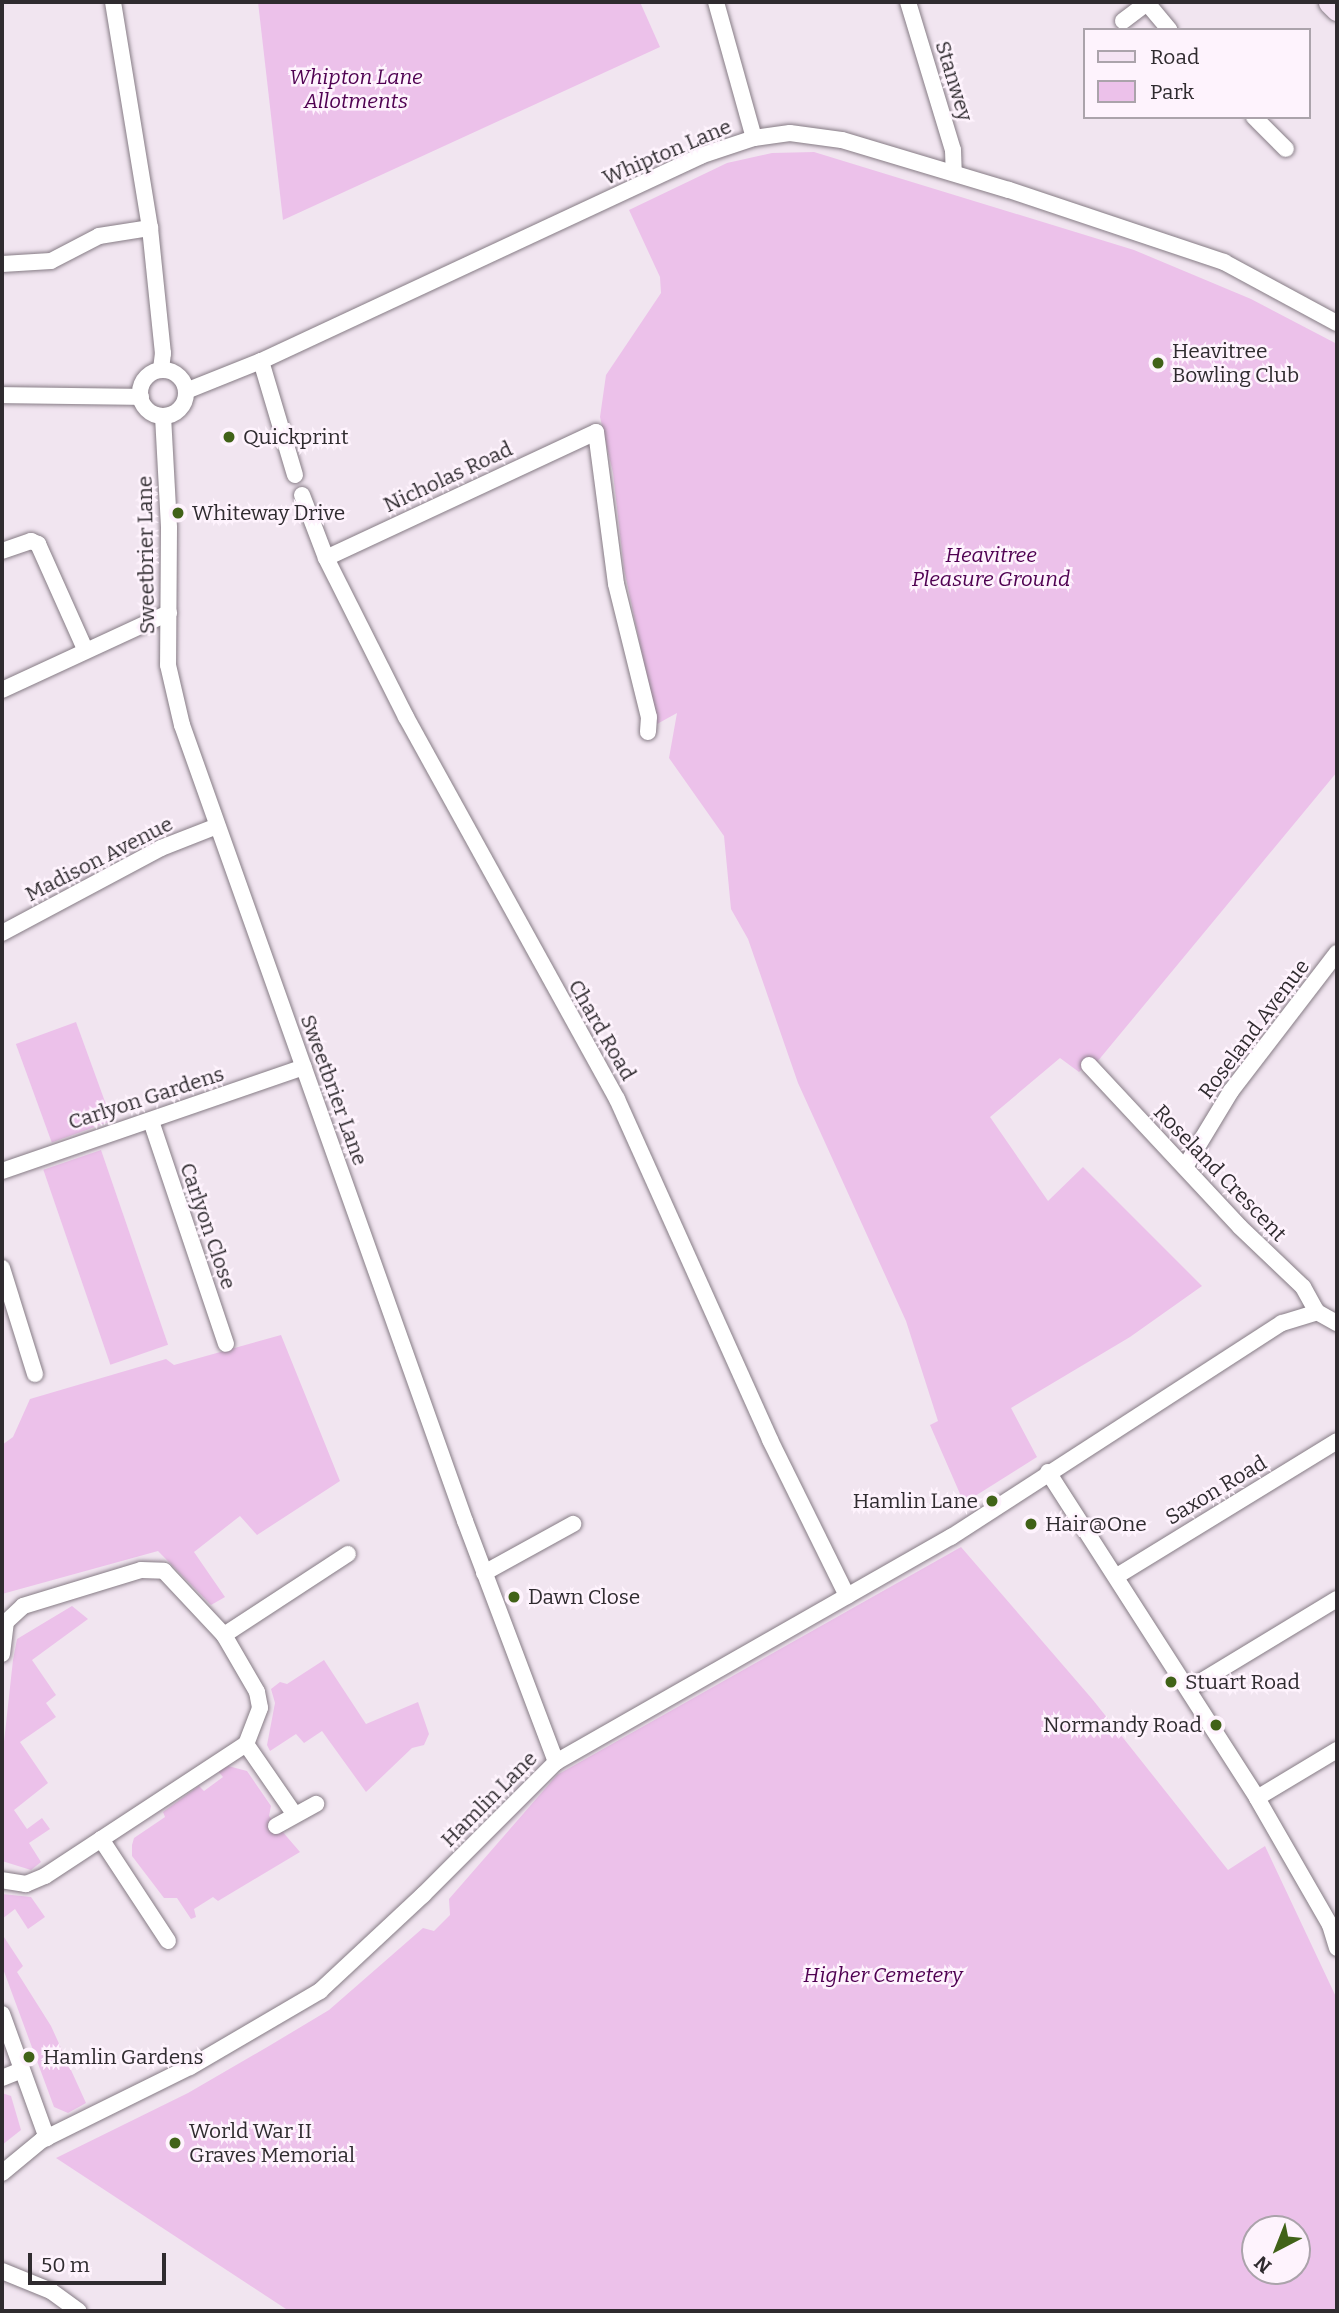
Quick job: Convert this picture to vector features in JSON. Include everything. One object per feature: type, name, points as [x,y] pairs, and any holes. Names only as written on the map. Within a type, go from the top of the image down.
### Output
[{"type":"main road","points":[[1331,2],[1337,9]]},
{"type":"street","points":[[113,2],[150,228],[163,353],[161,370]]},
{"type":"street","points":[[716,2],[754,138]]},
{"type":"street","name":"Stanwey","points":[[908,2],[953,150],[954,173]]},
{"type":"street","points":[[1123,21],[1147,2],[1168,28]]},
{"type":"street","points":[[1256,119],[1286,149]]},
{"type":"street","name":"Whipton Lane","points":[[186,391],[261,361],[701,156],[754,138],[809,133],[954,173],[1224,262],[1337,323]]},
{"type":"street","points":[[2,264],[51,261],[99,236],[150,228]]},
{"type":"street","points":[[261,361],[295,475]]},
{"type":"street","points":[[161,370],[175,373],[186,391],[182,405],[163,416],[149,410],[141,397],[148,376],[161,370]]},
{"type":"street","points":[[2,395],[141,397]]},
{"type":"street","name":"Sweetbrier Lane","points":[[163,416],[170,681],[218,826],[484,1573],[556,1762]]},
{"type":"street","name":"Nicholas Road","points":[[326,558],[596,432],[616,584],[649,717],[648,732]]},
{"type":"street","name":"Chard Road","points":[[302,495],[326,558],[406,717],[617,1099],[770,1440],[847,1596]]},
{"type":"street","points":[[2,551],[31,541],[38,544],[85,649]]},
{"type":"street","points":[[2,690],[85,649],[169,613]]},
{"type":"street","name":"Madison Avenue","points":[[2,933],[162,848],[218,826]]},
{"type":"street","name":"Roseland Avenue","points":[[1185,1167],[1231,1091],[1337,953]]},
{"type":"street","name":"Roseland Crescent","points":[[1089,1065],[1303,1287],[1317,1312]]},
{"type":"street","name":"Carlyon Gardens","points":[[2,1171],[304,1068]]},
{"type":"street","name":"Carlyon Close","points":[[151,1121],[226,1344]]},
{"type":"street","points":[[2,1268],[36,1374]]},
{"type":"street","points":[[1317,1312],[1336,1320]]},
{"type":"street","name":"Hamlin Lane","points":[[2,2173],[47,2138],[190,2067],[320,1991],[556,1762],[951,1537],[1282,1323],[1317,1312]]},
{"type":"street","name":"Saxon Road","points":[[1117,1576],[1337,1441]]},
{"type":"street","points":[[1048,1472],[1190,1688],[1333,1923],[1337,1948]]},
{"type":"street","points":[[484,1573],[573,1524]]},
{"type":"street","points":[[224,1635],[348,1554]]},
{"type":"street","points":[[2,1654],[4,1620],[23,1606],[141,1570],[164,1571],[224,1635],[257,1692],[260,1709],[246,1744],[45,1876],[26,1884],[2,1880]]},
{"type":"street","points":[[1190,1688],[1337,1599]]},
{"type":"street","points":[[246,1744],[295,1815]]},
{"type":"street","points":[[1257,1798],[1337,1750]]},
{"type":"street","points":[[276,1826],[316,1804]]},
{"type":"street","points":[[101,1839],[168,1941]]},
{"type":"street","points":[[2,2014],[19,2071],[47,2138]]},
{"type":"street","points":[[2,2078],[19,2071]]},
{"type":"street","points":[[2,2271],[51,2291],[79,2311]]},
{"type":"green space","name":"Whipton Lane Allotments","points":[[258,2],[640,2],[660,47],[283,220]]},
{"type":"green space","name":"Heavitree Pleasure Ground","points":[[814,152],[1134,250],[1251,299],[1337,344],[1337,772],[1097,1062],[1094,1059],[1079,1072],[1060,1058],[990,1117],[1048,1201],[1083,1167],[1202,1286],[1130,1337],[1011,1408],[1037,1457],[964,1503],[930,1425],[938,1421],[906,1321],[798,1083],[748,939],[731,909],[724,836],[669,758],[677,713],[657,724],[624,569],[613,473],[600,417],[606,375],[661,293],[660,277],[629,210],[727,163],[772,153]]},
{"type":"green space","points":[[76,1022],[112,1121],[52,1143],[16,1044]]},
{"type":"green space","points":[[101,1150],[168,1345],[110,1365],[43,1170]]},
{"type":"green space","points":[[281,1335],[340,1481],[257,1535],[240,1516],[194,1552],[225,1597],[211,1605],[158,1551],[2,1594],[2,1445],[13,1437],[30,1399],[166,1359],[174,1365]]},
{"type":"green space","name":"Higher Cemetery","points":[[961,1547],[1093,1700],[1228,1870],[1265,1846],[1337,1999],[1337,2311],[289,2311],[56,2158],[188,2093],[329,2010],[423,1928],[434,1931],[450,1915],[449,1899],[557,1775]]},
{"type":"green space","points":[[72,1606],[88,1619],[32,1660],[56,1695],[46,1703],[56,1717],[20,1742],[48,1783],[14,1810],[27,1829],[42,1818],[50,1829],[29,1843],[41,1862],[31,1870],[2,1861],[2,1760],[13,1660],[17,1639]]},
{"type":"green space","points":[[324,1660],[366,1724],[418,1702],[429,1734],[424,1745],[412,1748],[366,1792],[322,1731],[304,1743],[296,1734],[270,1751],[267,1745],[275,1703],[271,1689],[280,1682],[287,1684]]},
{"type":"green space","points":[[228,1766],[247,1771],[271,1806],[269,1816],[300,1852],[218,1901],[213,1897],[194,1909],[196,1917],[191,1919],[177,1898],[164,1898],[132,1856],[132,1845],[134,1838],[165,1817],[163,1812],[199,1786],[204,1791],[223,1777],[218,1771]]},
{"type":"green space","points":[[2,1894],[31,1897],[45,1917],[28,1929],[15,1909],[2,1919]]},
{"type":"green space","points":[[2,1934],[23,1966],[17,1972],[51,2026],[86,2103],[68,2113],[54,2107],[2,1966]]},
{"type":"green space","points":[[2,2093],[11,2096],[21,2130],[2,2145]]},
{"type":"place","name":"Heavitree Bowling Club","points":[[1158,363]]},
{"type":"place","name":"Quickprint","points":[[229,437]]},
{"type":"place","name":"Whiteway Drive","points":[[178,513]]},
{"type":"place","name":"Hamlin Lane","points":[[992,1501]]},
{"type":"place","name":"Hair@One","points":[[1031,1524]]},
{"type":"place","name":"Dawn Close","points":[[514,1597]]},
{"type":"place","name":"Stuart Road","points":[[1171,1682]]},
{"type":"place","name":"Normandy Road","points":[[1216,1725]]},
{"type":"place","name":"Hamlin Gardens","points":[[29,2057]]},
{"type":"place","name":"World War II Graves Memorial","points":[[175,2143]]}]
